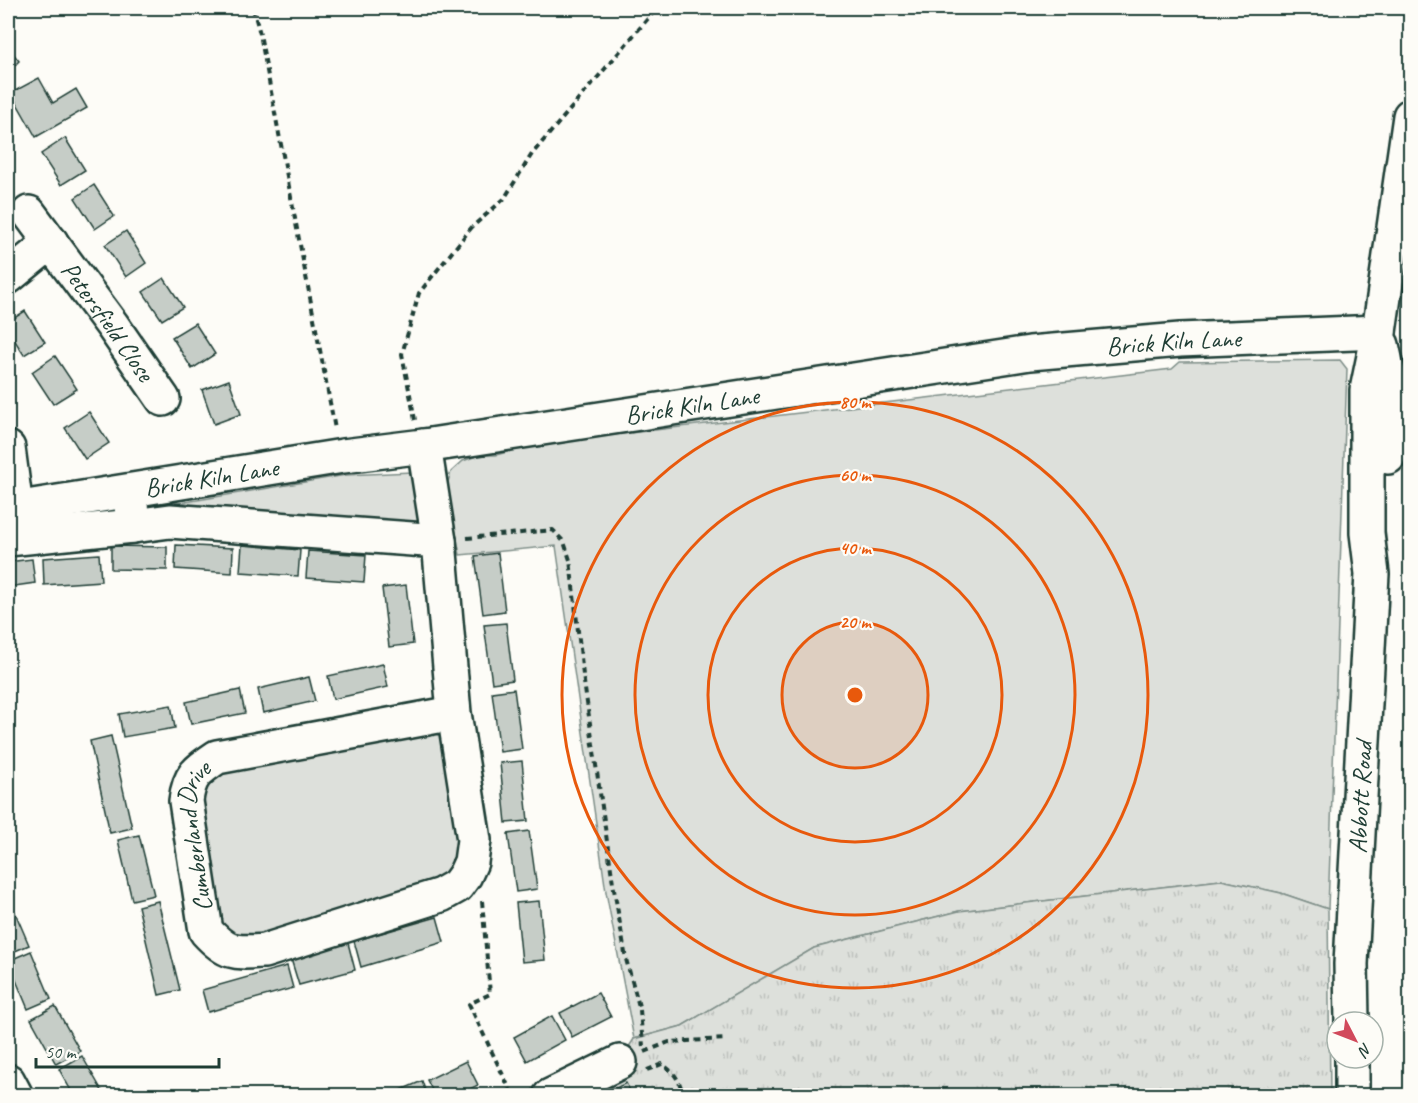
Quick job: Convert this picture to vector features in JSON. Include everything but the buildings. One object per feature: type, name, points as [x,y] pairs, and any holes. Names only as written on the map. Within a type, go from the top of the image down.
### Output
[{"type":"street","name":"Abbott Road","points":[[1352,1010],[1351,964],[1372,574],[1384,531],[1392,390],[1379,332],[1410,116]]},
{"type":"street","name":"Petersfield Close","points":[[29,213],[112,325],[163,399]]},
{"type":"street","name":"Petersfield Close","points":[[8,277],[51,242]]},
{"type":"street","name":"Brick Kiln Lane","points":[[12,509],[343,456],[424,446],[1030,353],[1180,340],[1379,332]]},
{"type":"street","points":[[424,446],[439,541],[454,713],[474,840],[471,862],[465,875]]},
{"type":"street","points":[[8,448],[12,509]]},
{"type":"street","points":[[129,490],[133,526]]},
{"type":"street","points":[[8,539],[170,521],[439,541]]},
{"type":"street","name":"Cumberland Drive","points":[[454,713],[218,757],[198,769],[188,784],[186,801],[206,931],[218,945],[237,953],[264,951],[441,895],[457,886],[465,875]]},
{"type":"street","points":[[550,1095],[632,1057]]},
{"type":"street","points":[[1352,1070],[1352,1095]]},
{"type":"street","points":[[8,1081],[16,1095]]},
{"type":"path","points":[[253,8],[260,34],[335,429]]},
{"type":"path","points":[[424,446],[416,424],[402,354],[419,293],[472,227],[504,199],[532,154],[657,8]]},
{"type":"path","points":[[439,541],[553,530],[564,542],[570,560],[583,675],[613,883],[626,959],[640,1010],[626,1079],[662,1064],[674,1072],[683,1095]]},
{"type":"path","points":[[465,875],[480,886],[490,994],[469,1004],[513,1095]]},
{"type":"path","points":[[632,1057],[669,1042],[725,1039]]},
{"type":"green space","points":[[1340,360],[1347,369],[1328,909],[1281,893],[1221,880],[959,911],[814,948],[682,1026],[634,1039],[606,892],[556,546],[460,555],[447,485],[451,472],[463,461],[479,455],[496,455],[537,444],[1172,369],[1180,362]]},
{"type":"green space","points":[[412,472],[426,531],[148,508],[150,505],[168,505],[346,475]]},
{"type":"green space","points":[[432,729],[443,734],[463,848],[452,879],[251,943],[215,927],[199,795],[204,785],[228,765]]},
{"type":"green space","points":[[1221,880],[1281,893],[1328,909],[1329,1010],[1325,1010],[1325,1070],[1330,1070],[1330,1095],[597,1096],[634,1039],[682,1026],[814,948],[959,911]]}]
